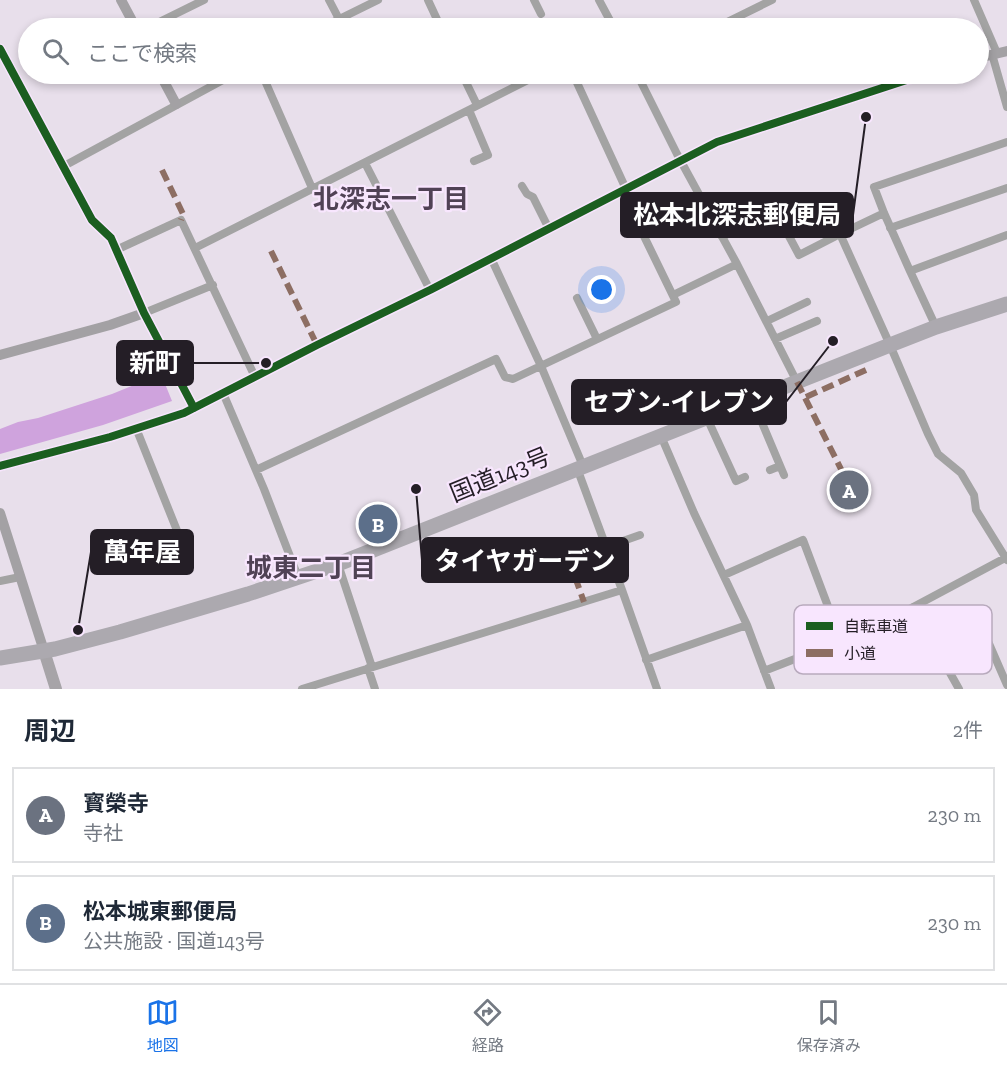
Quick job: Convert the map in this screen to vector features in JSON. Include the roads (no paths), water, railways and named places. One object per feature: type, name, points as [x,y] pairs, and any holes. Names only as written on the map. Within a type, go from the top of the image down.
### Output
[{"type":"highway","name":"国道143号","points":[[0,658],[44,651],[120,632],[338,564],[936,327],[1007,304]]},
{"type":"main road","points":[[44,651],[56,689]]},
{"type":"street","points":[[121,0],[131,18]]},
{"type":"street","points":[[167,18],[204,0]]},
{"type":"street","points":[[329,0],[338,18]]},
{"type":"street","points":[[341,18],[378,0]]},
{"type":"street","points":[[428,0],[436,18]]},
{"type":"street","points":[[534,0],[541,14]]},
{"type":"street","points":[[599,0],[609,18]]},
{"type":"street","points":[[735,18],[772,0]]},
{"type":"street","points":[[974,0],[982,18]]},
{"type":"street","points":[[989,33],[998,53],[1007,107]]},
{"type":"street","points":[[0,49],[18,82]]},
{"type":"street","points":[[19,84],[92,220],[111,238],[144,313],[194,408]]},
{"type":"street","points":[[165,84],[176,104]]},
{"type":"street","points":[[64,166],[215,84]]},
{"type":"street","points":[[266,84],[312,188]]},
{"type":"street","points":[[467,84],[477,105]]},
{"type":"street","points":[[195,248],[520,84]]},
{"type":"street","points":[[256,470],[496,359],[505,377],[513,379],[676,302],[577,84]]},
{"type":"street","points":[[642,84],[797,382]]},
{"type":"street","points":[[0,466],[184,413],[430,290],[717,142],[895,84]]},
{"type":"street","points":[[469,110],[488,155],[474,161]]},
{"type":"street","points":[[936,327],[890,228],[874,187],[1007,142]]},
{"type":"street","points":[[365,163],[430,290]]},
{"type":"street","points":[[522,186],[526,194],[533,197],[549,229]]},
{"type":"street","points":[[890,228],[1007,188]]},
{"type":"street","points":[[722,237],[775,210],[799,255],[884,213]]},
{"type":"street","points":[[116,250],[181,220],[255,377]]},
{"type":"street","points":[[840,234],[938,454],[961,472],[974,495],[976,510],[1006,559],[917,605]]},
{"type":"street","points":[[910,271],[1007,235]]},
{"type":"street","points":[[491,258],[542,366],[580,467],[657,689]]},
{"type":"street","points":[[673,295],[737,264]]},
{"type":"street","points":[[0,355],[110,325],[213,285]]},
{"type":"street","points":[[577,298],[597,339]]},
{"type":"street","points":[[766,321],[807,302]]},
{"type":"street","points":[[775,339],[817,321]]},
{"type":"street","points":[[686,392],[737,484],[745,477]]},
{"type":"street","points":[[223,393],[298,578]]},
{"type":"street","points":[[755,399],[760,418],[784,475]]},
{"type":"street","points":[[136,428],[178,533]]},
{"type":"street","points":[[661,436],[694,513],[747,625],[771,689]]},
{"type":"street","points":[[770,470],[780,466]]},
{"type":"street","points":[[0,513],[44,651]]},
{"type":"street","points":[[606,547],[640,535]]},
{"type":"street","points":[[724,575],[802,540],[827,605]]},
{"type":"street","points":[[338,564],[375,689]]},
{"type":"street","points":[[0,581],[20,576]]},
{"type":"street","points":[[302,689],[622,590]]},
{"type":"street","points":[[646,660],[747,625]]},
{"type":"street","points":[[992,652],[1006,687]]},
{"type":"street","points":[[764,671],[794,659]]},
{"type":"street","points":[[950,674],[959,689]]},
{"type":"place","name":"松本北深志郵便局","points":[[866,117]]},
{"type":"place","name":"セブン-イレブン","points":[[833,341]]},
{"type":"place","name":"新町","points":[[266,363]]},
{"type":"place","name":"タイヤガーデン","points":[[416,489]]},
{"type":"place","name":"寳榮寺","points":[[849,490]]},
{"type":"place","name":"松本城東郵便局","points":[[378,524]]},
{"type":"place","name":"萬年屋","points":[[78,630]]},
{"type":"district","name":"北深志一丁目","points":[[391,199]]},
{"type":"district","name":"城東二丁目","points":[[311,568]]}]
